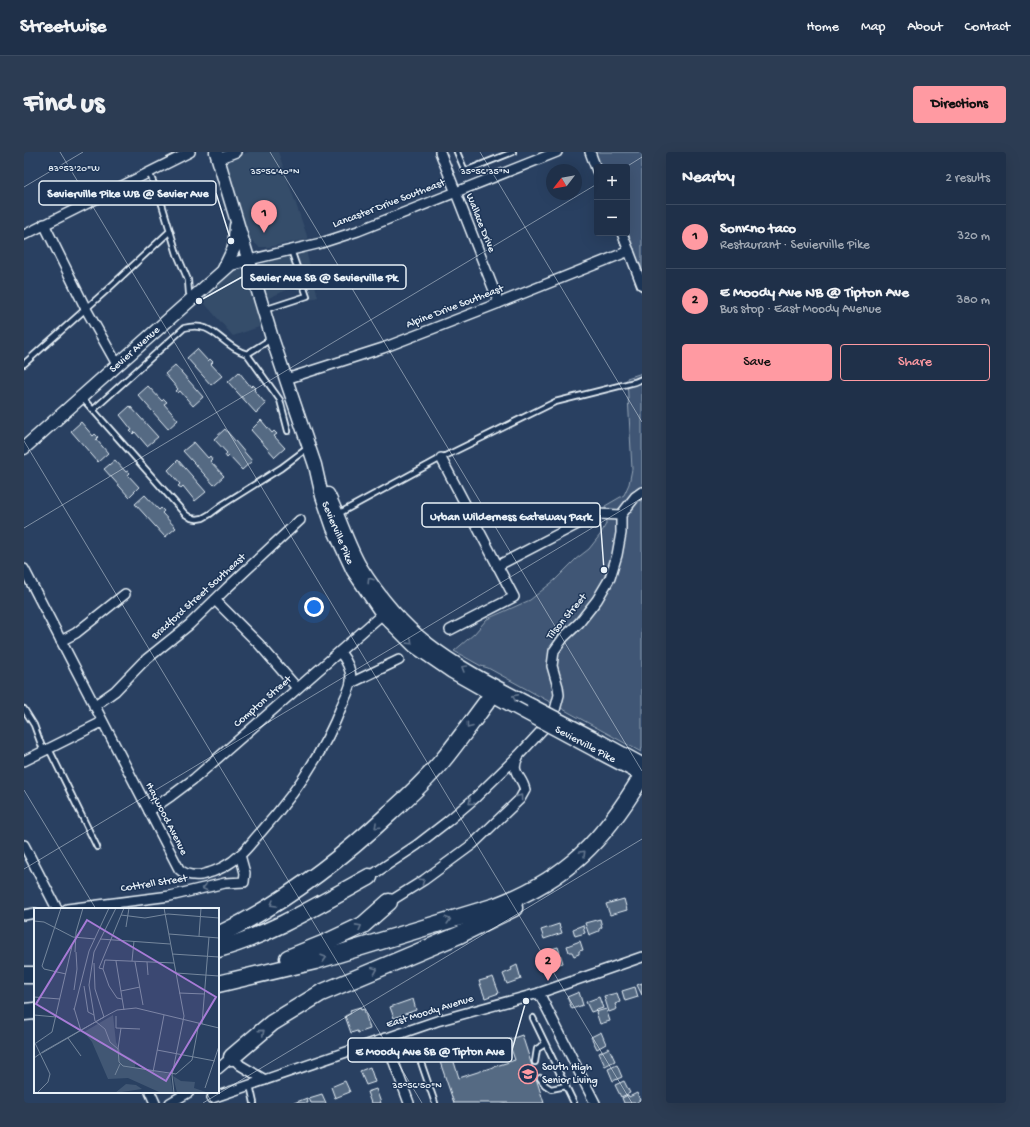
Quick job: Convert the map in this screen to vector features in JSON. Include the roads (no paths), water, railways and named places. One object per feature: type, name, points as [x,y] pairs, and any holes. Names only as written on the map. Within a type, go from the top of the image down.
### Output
[{"type":"highway","points":[[219,934],[290,894],[324,871],[347,852],[426,779],[443,760],[495,691]]},
{"type":"highway","points":[[232,1058],[272,1023],[321,993],[459,935],[498,917],[537,894],[553,878],[579,858],[592,845],[613,821],[642,776]]},
{"type":"highway","points":[[622,808],[635,794],[642,790]]},
{"type":"highway","points":[[219,949],[251,938],[277,927],[368,877]]},
{"type":"highway","points":[[219,984],[315,961],[496,906],[520,897],[553,878]]},
{"type":"highway","points":[[219,981],[292,957],[332,940],[363,924],[389,902]]},
{"type":"highway","points":[[24,975],[34,974]]},
{"type":"highway","points":[[24,1012],[34,1011]]},
{"type":"street","points":[[24,235],[190,152]]},
{"type":"street","points":[[217,155],[236,152]]},
{"type":"street","name":"Wallace Drive","points":[[440,152],[454,192],[499,303]]},
{"type":"street","name":"Lancaster Drive Southeast","points":[[249,260],[321,243],[350,233],[555,152]]},
{"type":"street","points":[[590,152],[595,164]]},
{"type":"street","name":"Sevierville Pike","points":[[217,155],[272,338],[315,465],[322,496],[333,517],[343,553],[353,571],[414,646],[434,661],[495,691],[533,706],[599,746],[642,776]]},
{"type":"street","points":[[223,271],[234,248],[237,221]]},
{"type":"street","points":[[44,224],[86,309],[118,366]]},
{"type":"street","points":[[623,236],[642,285]]},
{"type":"street","name":"Alpine Drive Southeast","points":[[286,379],[383,348],[629,251]]},
{"type":"street","name":"Sevier Avenue","points":[[24,448],[231,264],[249,260]]},
{"type":"street","points":[[441,458],[514,596],[450,630]]},
{"type":"street","points":[[497,566],[596,514],[621,515],[642,492]]},
{"type":"street","name":"Tilson Street","points":[[368,877],[417,845],[448,821],[475,798],[519,756],[544,728],[555,710],[559,695],[552,666],[554,651],[564,637],[579,623],[597,600],[610,578],[617,555],[621,533],[621,515]]},
{"type":"street","name":"Bradford Street Southeast","points":[[94,706],[115,691],[143,662],[189,625],[300,520]]},
{"type":"street","name":"Haywood Avenue","points":[[24,569],[179,869],[185,874],[196,876],[215,871],[240,855],[284,806],[311,768],[338,717],[351,683],[348,663],[340,652]]},
{"type":"street","points":[[61,641],[76,633],[124,594]]},
{"type":"street","points":[[215,600],[259,644],[297,688]]},
{"type":"street","name":"Compton Street","points":[[149,811],[195,778],[386,611]]},
{"type":"street","points":[[351,683],[399,660]]},
{"type":"street","name":"Sevierville Pike","points":[[495,691],[512,706],[642,764]]},
{"type":"street","points":[[24,761],[102,722]]},
{"type":"street","points":[[389,902],[424,880],[473,844],[520,799],[524,792],[524,787],[516,774],[515,765],[519,756]]},
{"type":"street","points":[[499,775],[510,773],[516,774]]},
{"type":"street","points":[[24,845],[57,908]]},
{"type":"street","name":"Cottrell Street","points":[[75,908],[170,896],[225,883],[244,882],[245,873],[240,855]]},
{"type":"street","points":[[24,915],[34,913]]},
{"type":"street","name":"East Moody Avenue","points":[[212,1098],[385,1038],[437,1021],[539,993],[642,957]]},
{"type":"street","points":[[539,993],[595,1103]]},
{"type":"street","points":[[385,1038],[408,1103]]},
{"type":"street","points":[[219,1068],[232,1058],[240,1065],[265,1080]]},
{"type":"street","points":[[150,1093],[155,1103]]},
{"type":"street","points":[[170,1103],[186,1093]]},
{"type":"lane","points":[[457,152],[465,170],[513,152]]},
{"type":"lane","points":[[149,172],[162,201],[177,254],[188,280],[189,293],[193,298]]},
{"type":"lane","points":[[24,364],[170,231]]},
{"type":"lane","points":[[264,310],[308,296],[292,250]]},
{"type":"lane","points":[[93,410],[184,328],[197,326],[211,330],[236,349],[248,354],[280,400],[288,431]]},
{"type":"lane","points":[[248,354],[272,338]]},
{"type":"lane","points":[[333,517],[441,458],[555,402],[642,379]]},
{"type":"lane","points":[[82,397],[185,514],[191,518],[204,518],[309,447]]},
{"type":"lane","points":[[24,709],[34,725],[42,747],[50,753],[97,847]]},
{"type":"lane","points":[[532,1018],[574,1103]]},
{"type":"lane","points":[[535,1062],[537,1049],[545,1044]]},
{"type":"lane","points":[[416,1048],[434,1103]]},
{"type":"lane","points":[[540,1078],[545,1085],[551,1088],[566,1086]]},
{"type":"lane","points":[[250,1085],[254,1103]]},
{"type":"place","name":"SonKno taco","points":[[264,233]]},
{"type":"place","name":"Sevierville Pike WB @ Sevier Ave","points":[[231,241]]},
{"type":"place","name":"Sevier Ave SB @ Sevierville Pk","points":[[199,301]]},
{"type":"place","name":"Urban Wilderness Gateway Park","points":[[604,570]]},
{"type":"place","name":"E Moody Ave NB @ Tipton Ave","points":[[548,981]]},
{"type":"place","name":"E Moody Ave SB @ Tipton Ave","points":[[526,1001]]},
{"type":"place","name":"South High Senior Living","points":[[528,1074]]}]
